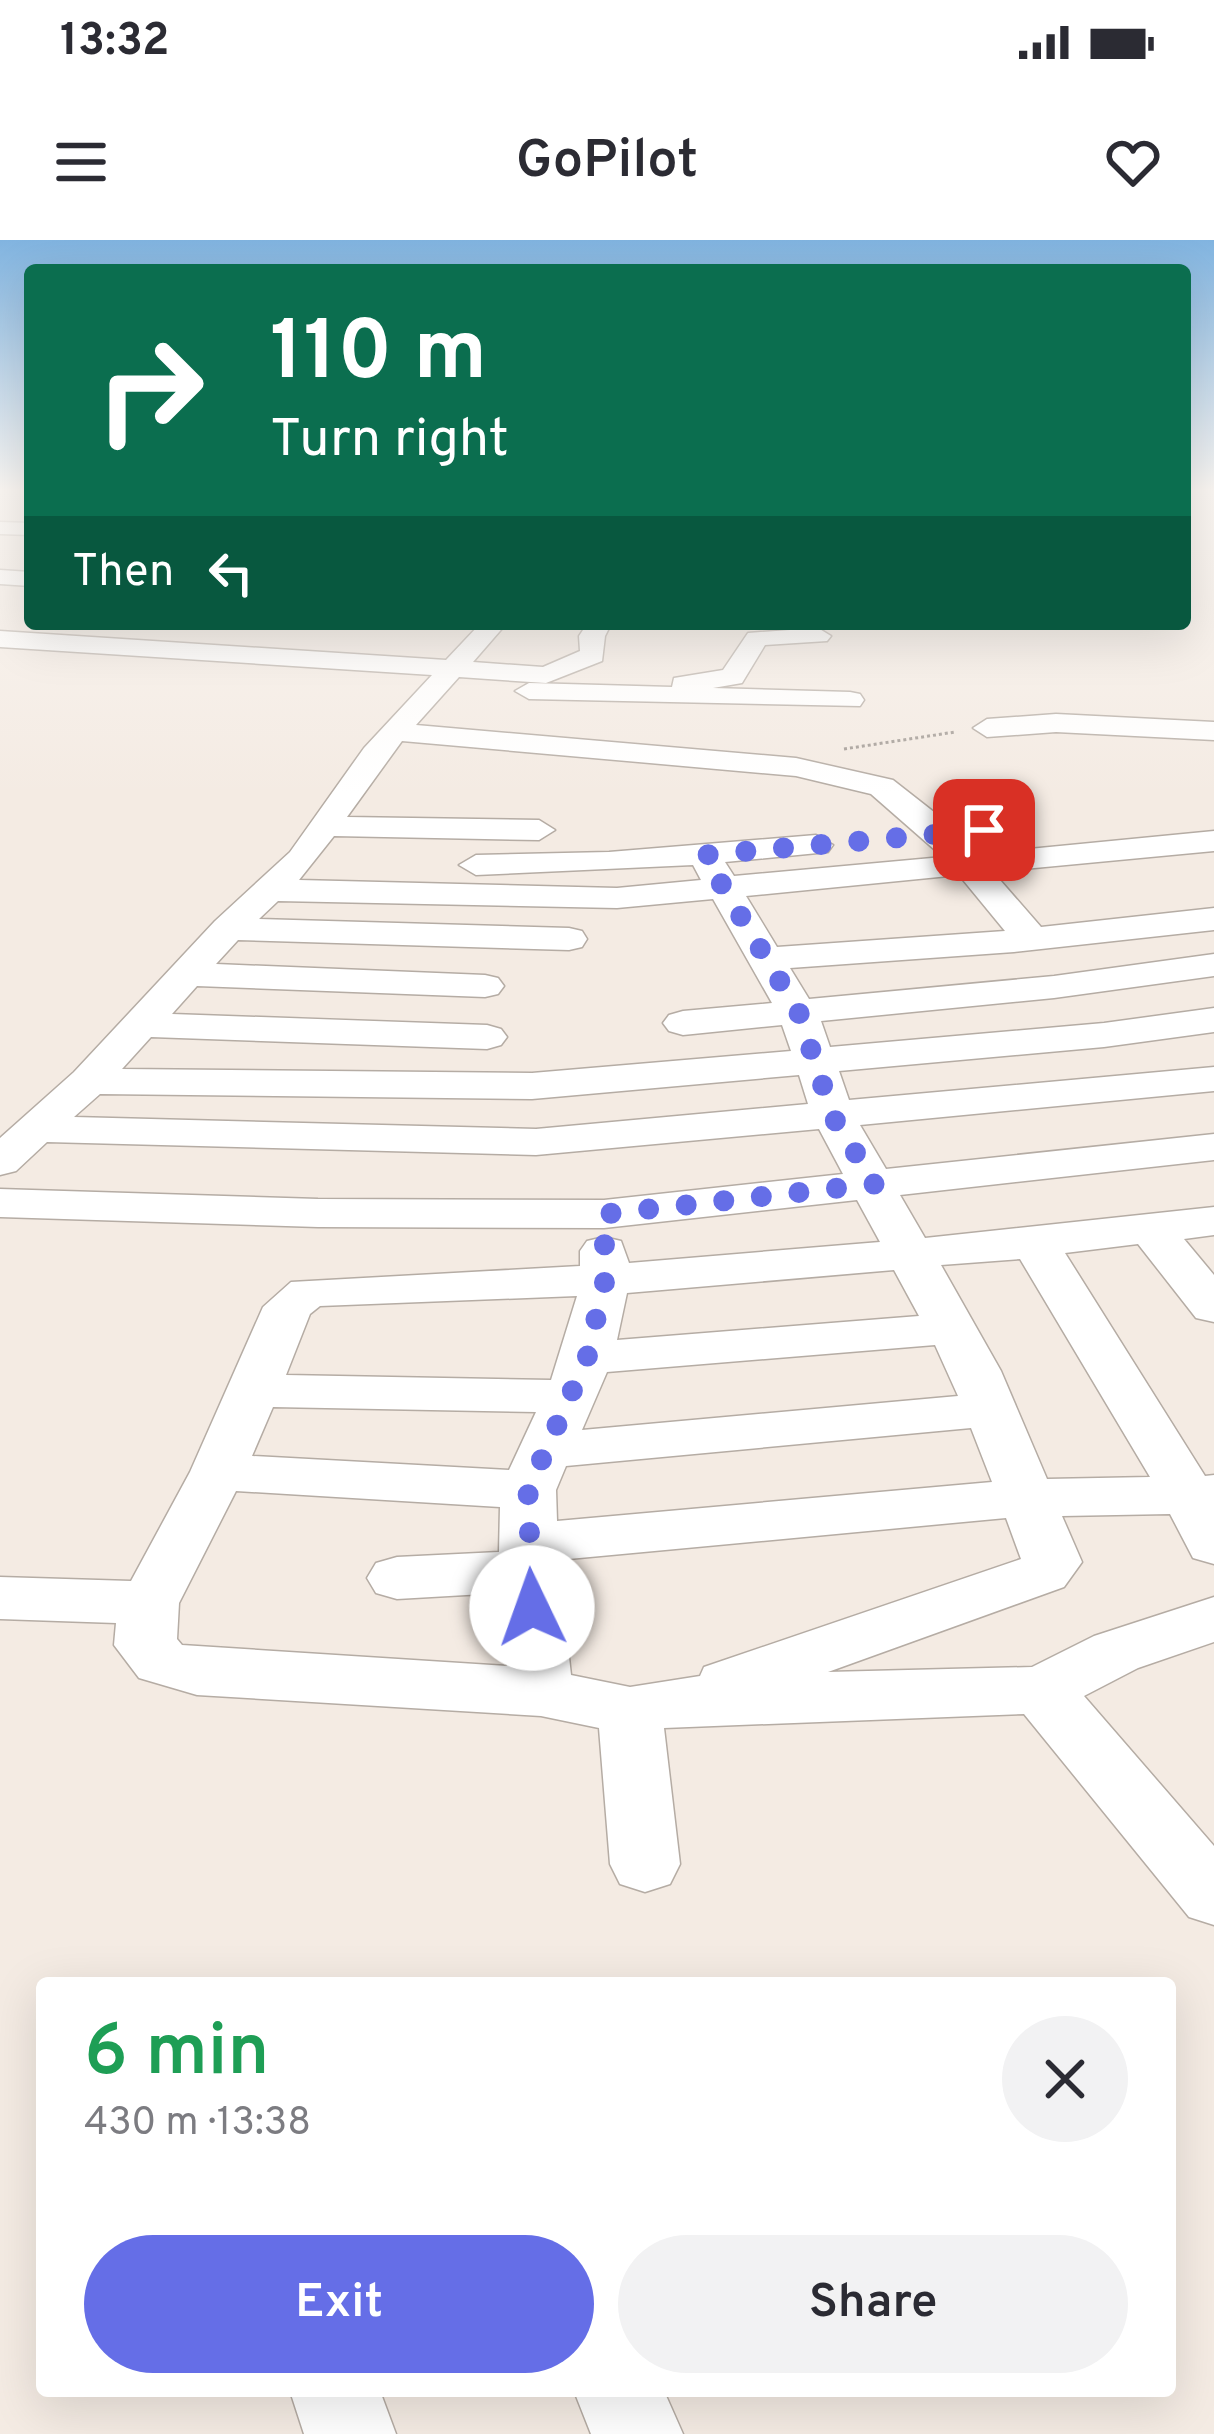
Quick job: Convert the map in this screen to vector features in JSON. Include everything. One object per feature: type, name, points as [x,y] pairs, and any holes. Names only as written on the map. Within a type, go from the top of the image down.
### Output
[{"type":"street","points":[[135,648],[159,630]]},
{"type":"street","points":[[0,1162],[89,1081],[228,929],[302,859],[449,669],[488,630]]},
{"type":"street","points":[[0,638],[546,675],[592,655],[596,630]]},
{"type":"street","points":[[402,733],[493,695],[721,680],[732,677],[757,638],[818,636]]},
{"type":"street","points":[[493,695],[850,700]]},
{"type":"street","points":[[987,728],[1057,723],[1214,731]]},
{"type":"street","points":[[402,733],[796,767],[882,787],[941,834],[995,895],[1054,987],[1214,1146]]},
{"type":"street","points":[[733,905],[858,841],[1153,815]]},
{"type":"street","points":[[324,826],[654,832]]},
{"type":"street","points":[[733,905],[966,862],[1214,841]]},
{"type":"street","points":[[302,859],[502,866],[733,905],[1023,940],[1214,919]]},
{"type":"street","points":[[272,890],[733,905],[995,895],[1214,875]]},
{"type":"street","points":[[656,1705],[1043,1573],[1052,1562],[975,1371],[875,1184],[833,1117],[805,1036],[733,905]]},
{"type":"street","points":[[228,929],[569,939]]},
{"type":"street","points":[[89,1081],[532,1086],[1054,987],[1214,965]]},
{"type":"street","points":[[185,974],[485,986]]},
{"type":"street","points":[[683,1023],[805,1036],[1104,1035],[1214,1019]]},
{"type":"street","points":[[143,1025],[487,1037]]},
{"type":"street","points":[[32,1129],[536,1142],[1156,1088],[1214,1078]]},
{"type":"street","points":[[532,1086],[536,1142]]},
{"type":"street","points":[[0,1203],[318,1213],[604,1214],[1214,1146]]},
{"type":"street","points":[[541,1692],[532,1514],[580,1378],[605,1280],[604,1214]]},
{"type":"street","points":[[1214,1221],[1035,1243],[605,1280],[308,1292],[288,1307],[218,1472],[149,1603],[145,1646],[161,1662],[197,1672],[541,1692],[656,1705],[1041,1690],[1116,1652],[1214,1619]]},
{"type":"street","points":[[1150,1228],[1214,1307]]},
{"type":"street","points":[[1035,1243],[1206,1511]]},
{"type":"street","points":[[251,1390],[580,1378],[952,1328]]},
{"type":"street","points":[[397,1579],[532,1514],[988,1410]]},
{"type":"street","points":[[218,1472],[532,1514],[1025,1498],[1206,1511]]},
{"type":"street","points":[[0,1598],[149,1603]]},
{"type":"street","points":[[1041,1690],[1214,1896]]},
{"type":"street","points":[[645,1864],[656,1705]]},
{"type":"street","points":[[337,2397],[350,2434]]},
{"type":"street","points":[[622,2397],[637,2434]]},
{"type":"path","points":[[796,767],[858,744],[987,728]]},
{"type":"route","points":[[532,1608],[528,1490],[587,1358],[605,1280],[604,1214],[875,1184],[833,1117],[799,1013],[704,855],[984,830]]}]
